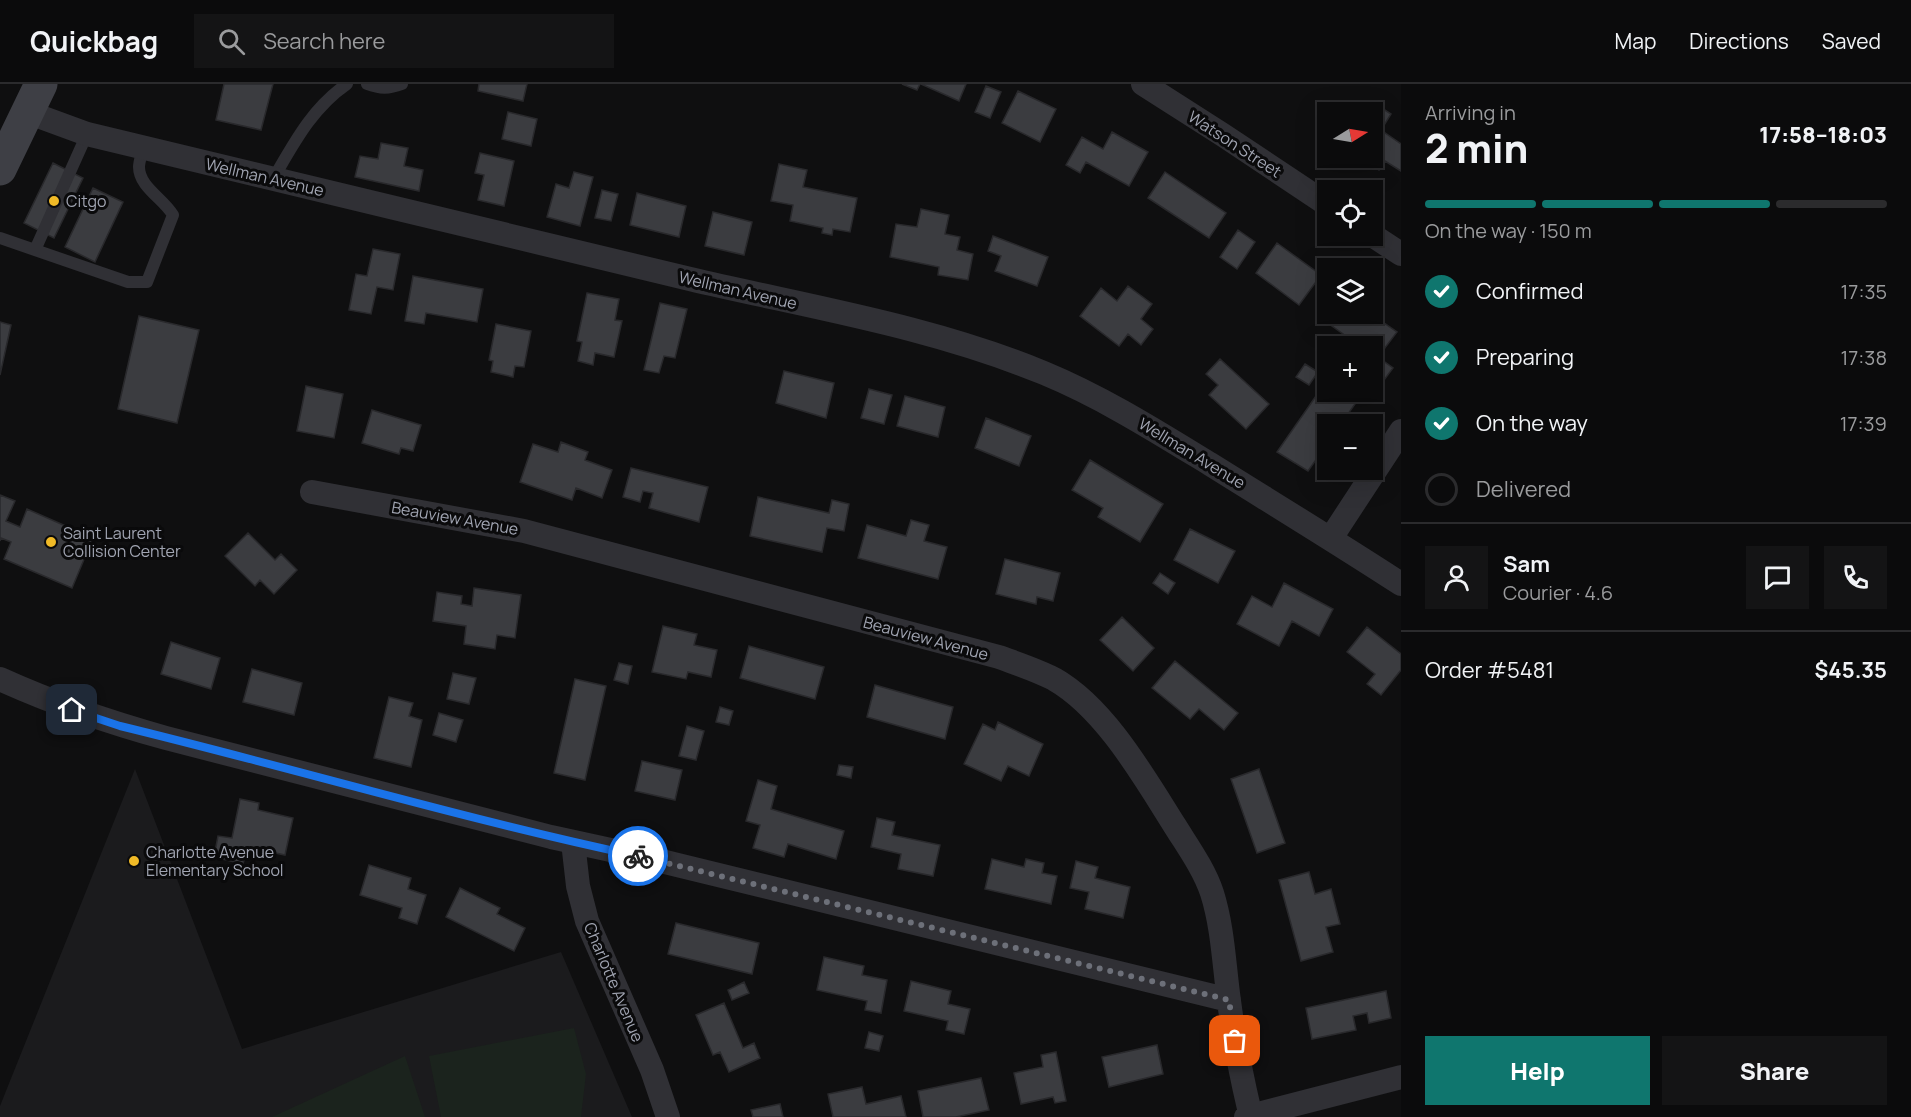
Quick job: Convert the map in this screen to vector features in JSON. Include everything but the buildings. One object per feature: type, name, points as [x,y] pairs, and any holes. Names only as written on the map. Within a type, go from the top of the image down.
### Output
[{"type":"main road","points":[[0,169],[34,98]]},
{"type":"street","name":"Watson Street","points":[[1143,84],[1317,198]]},
{"type":"street","name":"Wellman Avenue","points":[[34,98],[87,134],[761,296],[934,334],[990,352],[1045,373],[1099,398],[1331,538],[1401,584]]},
{"type":"street","points":[[1383,242],[1401,254]]},
{"type":"street","points":[[1331,538],[1401,432]]},
{"type":"street","name":"Beauview Avenue","points":[[312,492],[524,531],[999,657],[1055,680],[1079,698],[1100,719],[1136,765],[1198,864],[1212,892],[1219,921],[1238,1061],[1249,1117]]},
{"type":"street","points":[[0,679],[72,710],[120,726],[573,842],[662,861],[1229,1000]]},
{"type":"street","name":"Charlotte Avenue","points":[[573,842],[578,886],[587,921],[652,1070],[669,1117]]},
{"type":"street","points":[[1249,1117],[1401,1077]]},
{"type":"lane","points":[[273,179],[301,130],[333,93],[347,84]]},
{"type":"lane","points":[[367,84],[379,88],[391,88],[402,84]]},
{"type":"lane","points":[[35,250],[87,134]]},
{"type":"lane","points":[[0,238],[128,282],[147,282],[173,215],[167,205],[141,179],[139,166],[143,148]]},
{"type":"shaded area","name":"Charlotte Avenue Elementary School","points":[[135,769],[242,1049],[561,952],[632,1117],[0,1117],[0,1106]]},
{"type":"shaded area","points":[[574,1028],[586,1074],[581,1117],[441,1117],[429,1056]]},
{"type":"shaded area","points":[[405,1056],[425,1117],[272,1117]]},
{"type":"way so far","points":[[638,856],[1229,1000],[1235,1041]]},
{"type":"place","name":"Citgo","points":[[54,201]]},
{"type":"place","name":"Saint Laurent Collision Center","points":[[51,542]]},
{"type":"place","name":"Charlotte Avenue Elementary School","points":[[134,861]]},
{"type":"route","points":[[72,710],[120,726],[455,813],[638,856]]}]
